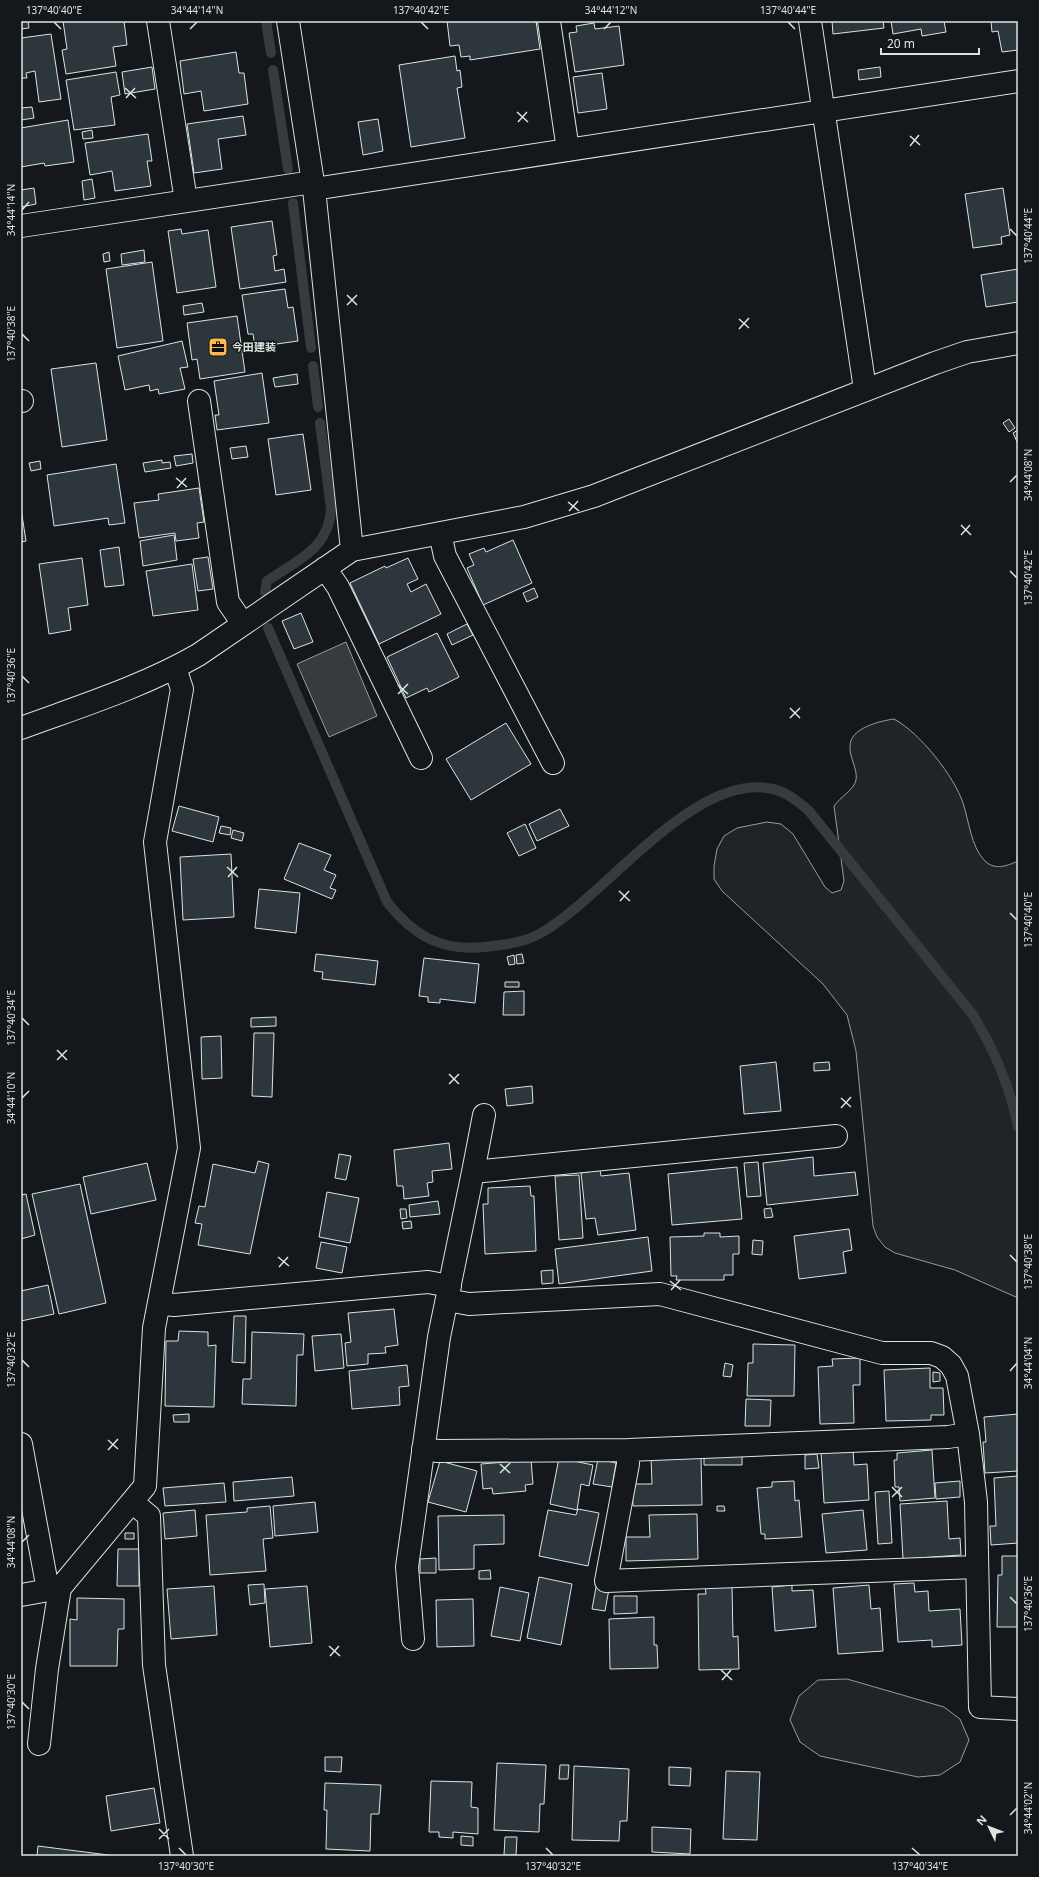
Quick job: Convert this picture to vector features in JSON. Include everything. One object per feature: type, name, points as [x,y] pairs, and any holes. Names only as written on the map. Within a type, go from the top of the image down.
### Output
[{"type":"street","points":[[158,21],[186,201]]},
{"type":"street","points":[[288,21],[313,186],[352,550]]},
{"type":"street","points":[[549,21],[568,150]]},
{"type":"street","points":[[810,21],[865,389]]},
{"type":"street","points":[[21,226],[186,201],[313,186],[568,150],[1018,81]]},
{"type":"street","points":[[21,728],[151,679],[175,668],[198,655],[352,550],[524,517],[559,508],[601,493],[865,389],[967,352],[1018,343]]},
{"type":"street","points":[[199,401],[228,602],[243,624]]},
{"type":"street","points":[[440,533],[445,556],[553,764]]},
{"type":"street","points":[[326,568],[338,587],[422,758]]},
{"type":"street","points":[[21,1595],[54,1589],[145,1486],[154,1328],[189,1148],[155,842],[182,688],[175,668]]},
{"type":"street","points":[[413,1639],[406,1567],[439,1337],[484,1115]]},
{"type":"street","points":[[472,1172],[836,1136]]},
{"type":"street","points":[[159,1303],[174,1305],[428,1282],[469,1304],[660,1294],[882,1353],[931,1353],[942,1357],[951,1365],[957,1376],[968,1434],[976,1502],[980,1707],[1018,1709]]},
{"type":"street","points":[[423,1450],[628,1450],[948,1437],[968,1434]]},
{"type":"street","points":[[21,1444],[54,1589],[39,1744]]},
{"type":"street","points":[[628,1450],[628,1464],[606,1581],[977,1567]]},
{"type":"street","points":[[132,1502],[149,1516],[154,1665],[182,1856]]},
{"type":"shaded area","points":[[346,642],[377,716],[329,737],[297,664]]},
{"type":"shaded area","points":[[894,719],[914,734],[925,745],[952,780],[963,803],[973,841],[984,860],[992,866],[1005,866],[1018,861],[1018,1298],[955,1270],[895,1253],[885,1247],[877,1237],[873,1226],[856,1051],[847,1015],[823,984],[722,891],[714,879],[714,866],[717,849],[724,836],[737,828],[767,822],[781,824],[793,834],[825,887],[832,893],[841,890],[844,881],[834,806],[855,784],[856,772],[850,750],[851,740],[855,734],[867,726]]},
{"type":"shaded area","points":[[847,1679],[944,1707],[960,1719],[969,1740],[960,1762],[940,1775],[918,1777],[820,1756],[800,1742],[790,1720],[799,1696],[818,1680]]},
{"type":"building","points":[[28,21],[29,28],[21,29],[21,22]]},
{"type":"building","points":[[63,21],[124,21],[127,45],[113,47],[116,66],[66,74],[62,50],[67,49]]},
{"type":"building","points":[[447,21],[536,21],[540,49],[470,60],[470,56],[461,57],[459,45],[450,46]]},
{"type":"building","points":[[832,21],[883,21],[884,28],[833,34]]},
{"type":"building","points":[[891,21],[944,21],[946,32],[922,36],[921,29],[893,34]]},
{"type":"building","points":[[991,21],[1018,21],[1018,50],[1002,52],[998,31],[992,32]]},
{"type":"building","points":[[594,23],[595,29],[619,26],[624,65],[575,72],[569,33],[577,32],[576,26]]},
{"type":"building","points":[[51,34],[61,99],[39,102],[35,71],[26,73],[27,78],[21,78],[21,38]]},
{"type":"building","points":[[236,52],[239,73],[244,73],[248,104],[204,111],[201,91],[184,94],[180,61]]},
{"type":"building","points":[[455,56],[457,71],[460,70],[462,87],[457,88],[465,138],[411,147],[399,65]]},
{"type":"building","points":[[152,67],[155,89],[125,94],[122,72]]},
{"type":"building","points":[[880,67],[881,77],[859,80],[858,70]]},
{"type":"building","points":[[116,72],[120,95],[111,97],[115,125],[74,130],[66,80]]},
{"type":"building","points":[[602,73],[607,109],[578,113],[573,77]]},
{"type":"building","points":[[32,107],[34,118],[21,120],[21,108]]},
{"type":"building","points":[[243,116],[246,135],[218,139],[222,169],[194,173],[187,124]]},
{"type":"building","points":[[378,119],[383,151],[363,155],[358,122]]},
{"type":"building","points":[[68,120],[74,162],[45,166],[44,163],[21,167],[21,128]]},
{"type":"building","points":[[92,130],[93,138],[83,139],[82,132]]},
{"type":"building","points":[[148,134],[152,161],[147,161],[151,186],[115,191],[112,171],[90,175],[85,143]]},
{"type":"building","points":[[92,179],[95,198],[84,200],[82,181]]},
{"type":"building","points":[[34,188],[36,204],[21,207],[21,190]]},
{"type":"building","points":[[1003,188],[1010,235],[1001,237],[1002,244],[973,248],[965,194]]},
{"type":"building","points":[[272,221],[277,255],[273,256],[275,271],[284,269],[286,282],[240,289],[231,227]]},
{"type":"building","points":[[181,229],[182,234],[208,230],[216,287],[177,293],[168,231]]},
{"type":"building","points":[[144,250],[145,262],[122,265],[121,254]]},
{"type":"building","points":[[109,252],[110,261],[104,262],[103,254]]},
{"type":"building","points":[[152,262],[163,341],[117,348],[106,269]]},
{"type":"building","points":[[1018,269],[1018,302],[986,307],[981,275]]},
{"type":"building","points":[[285,289],[288,308],[293,307],[298,341],[255,347],[253,334],[248,334],[242,295]]},
{"type":"building","points":[[202,303],[204,312],[184,315],[183,306]]},
{"type":"building","points":[[237,316],[245,372],[200,379],[197,359],[192,360],[187,323]]},
{"type":"building","points":[[182,341],[188,367],[180,368],[185,389],[159,394],[158,389],[150,391],[149,385],[125,390],[118,356]]},
{"type":"building","points":[[96,363],[107,440],[62,447],[51,369]]},
{"type":"building","points":[[262,373],[269,423],[217,430],[215,415],[219,415],[214,381]]},
{"type":"building","points":[[297,374],[298,384],[275,387],[273,378]]},
{"type":"building","points":[[1009,419],[1015,428],[1009,432],[1003,423]]},
{"type":"building","points":[[1018,430],[1018,444],[1013,433]]},
{"type":"building","points":[[303,434],[311,490],[276,495],[268,439]]},
{"type":"building","points":[[246,446],[248,457],[232,459],[230,448]]},
{"type":"building","points":[[192,454],[193,463],[176,466],[174,456]]},
{"type":"building","points":[[162,460],[162,463],[170,462],[171,468],[145,472],[143,463]]},
{"type":"building","points":[[40,461],[41,469],[31,471],[29,463]]},
{"type":"building","points":[[116,464],[125,523],[109,525],[108,518],[54,526],[47,475]]},
{"type":"building","points":[[199,488],[204,522],[197,523],[199,538],[176,541],[175,533],[139,538],[134,503],[159,500],[158,494]]},
{"type":"building","points":[[21,509],[26,541],[21,542]]},
{"type":"building","points":[[174,535],[177,560],[143,566],[140,541]]},
{"type":"building","points":[[513,540],[532,583],[483,605],[467,568],[474,565],[469,554],[484,548],[486,552]]},
{"type":"building","points":[[119,547],[124,585],[105,587],[100,550]]},
{"type":"building","points":[[208,557],[213,589],[198,591],[193,559]]},
{"type":"building","points":[[82,558],[88,605],[68,608],[71,630],[49,634],[39,564]]},
{"type":"building","points":[[408,558],[418,579],[407,584],[411,592],[426,584],[441,614],[379,644],[350,583],[385,566],[386,568]]},
{"type":"building","points":[[192,564],[198,610],[153,616],[146,571]]},
{"type":"building","points":[[534,588],[538,597],[527,602],[523,593]]},
{"type":"building","points":[[301,613],[313,642],[294,649],[282,621]]},
{"type":"building","points":[[467,624],[473,635],[452,645],[447,634]]},
{"type":"building","points":[[437,633],[459,677],[429,692],[427,688],[406,698],[387,657]]},
{"type":"building","points":[[506,723],[531,764],[471,800],[446,759]]},
{"type":"building","points":[[179,806],[219,817],[213,842],[172,831]]},
{"type":"building","points":[[560,809],[569,826],[537,841],[529,824]]},
{"type":"building","points":[[525,824],[536,848],[519,856],[507,833]]},
{"type":"building","points":[[221,826],[231,828],[230,835],[219,833]]},
{"type":"building","points":[[233,830],[244,833],[242,841],[231,838]]},
{"type":"building","points":[[299,843],[331,855],[324,870],[336,875],[330,888],[336,890],[332,899],[284,879]]},
{"type":"building","points":[[231,854],[234,917],[183,920],[180,857]]},
{"type":"building","points":[[259,889],[300,893],[296,933],[255,928]]},
{"type":"building","points":[[316,954],[378,961],[375,985],[322,979],[323,972],[314,971]]},
{"type":"building","points":[[522,954],[524,963],[517,964],[516,955]]},
{"type":"building","points":[[514,955],[515,964],[509,965],[507,957]]},
{"type":"building","points":[[424,958],[479,964],[475,1003],[440,999],[440,1003],[428,1002],[428,997],[419,996]]},
{"type":"building","points":[[505,982],[519,982],[519,987],[505,987]]},
{"type":"building","points":[[524,991],[524,1015],[503,1015],[504,992]]},
{"type":"building","points":[[276,1017],[276,1026],[251,1027],[251,1018]]},
{"type":"building","points":[[254,1033],[274,1033],[272,1097],[252,1096]]},
{"type":"building","points":[[221,1036],[222,1078],[202,1079],[201,1037]]},
{"type":"building","points":[[776,1062],[781,1111],[744,1114],[740,1066]]},
{"type":"building","points":[[829,1062],[830,1070],[814,1071],[814,1063]]},
{"type":"building","points":[[532,1086],[533,1103],[507,1106],[505,1089]]},
{"type":"building","points":[[449,1143],[452,1169],[432,1171],[433,1182],[427,1183],[429,1196],[404,1199],[403,1186],[397,1186],[394,1150]]},
{"type":"building","points":[[339,1154],[351,1156],[346,1180],[335,1178]]},
{"type":"building","points":[[813,1157],[814,1176],[855,1172],[858,1195],[767,1205],[763,1163]]},
{"type":"building","points":[[258,1161],[269,1164],[250,1254],[198,1245],[202,1224],[195,1223],[199,1206],[205,1207],[213,1164],[255,1173]]},
{"type":"building","points":[[758,1162],[761,1196],[747,1197],[744,1163]]},
{"type":"building","points":[[147,1163],[156,1200],[91,1214],[83,1177]]},
{"type":"building","points":[[737,1167],[742,1219],[672,1225],[668,1174]]},
{"type":"building","points":[[600,1170],[601,1176],[629,1173],[636,1230],[598,1235],[595,1218],[586,1219],[581,1173]]},
{"type":"building","points":[[579,1175],[583,1238],[559,1240],[555,1176]]},
{"type":"building","points":[[80,1184],[106,1303],[59,1314],[32,1194]]},
{"type":"building","points":[[530,1186],[531,1196],[534,1196],[536,1251],[485,1254],[483,1204],[488,1204],[488,1188]]},
{"type":"building","points":[[327,1192],[359,1198],[350,1243],[319,1237]]},
{"type":"building","points":[[26,1194],[35,1235],[21,1239],[21,1195]]},
{"type":"building","points":[[438,1201],[440,1214],[410,1217],[409,1205]]},
{"type":"building","points":[[771,1208],[773,1217],[765,1218],[764,1209]]},
{"type":"building","points":[[400,1209],[406,1209],[407,1218],[401,1219]]},
{"type":"building","points":[[411,1221],[412,1228],[403,1229],[402,1222]]},
{"type":"building","points":[[849,1229],[852,1250],[843,1252],[846,1273],[799,1279],[794,1236]]},
{"type":"building","points":[[704,1233],[720,1233],[720,1237],[739,1236],[739,1254],[733,1254],[733,1275],[724,1275],[724,1280],[676,1280],[677,1276],[671,1276],[670,1237],[704,1236]]},
{"type":"building","points":[[648,1237],[652,1271],[559,1284],[555,1249]]},
{"type":"building","points":[[753,1240],[763,1241],[762,1255],[752,1254]]},
{"type":"building","points":[[321,1242],[347,1247],[342,1273],[316,1268]]},
{"type":"building","points":[[553,1270],[553,1283],[542,1284],[541,1271]]},
{"type":"building","points":[[48,1285],[54,1314],[21,1321],[21,1291]]},
{"type":"building","points":[[394,1309],[398,1345],[385,1347],[386,1353],[368,1354],[368,1364],[347,1366],[345,1343],[351,1342],[348,1313]]},
{"type":"building","points":[[234,1316],[246,1316],[245,1363],[232,1362]]},
{"type":"building","points":[[179,1331],[208,1332],[208,1346],[216,1345],[214,1407],[165,1406],[166,1341],[178,1341]]},
{"type":"building","points":[[252,1332],[304,1334],[303,1355],[297,1355],[296,1406],[242,1404],[243,1379],[251,1379]]},
{"type":"building","points":[[341,1334],[344,1368],[315,1371],[312,1336]]},
{"type":"building","points":[[753,1344],[795,1345],[794,1396],[747,1396],[748,1363],[753,1363]]},
{"type":"building","points":[[860,1358],[860,1385],[853,1385],[854,1423],[820,1424],[818,1367],[833,1366],[832,1359]]},
{"type":"building","points":[[725,1363],[733,1365],[731,1377],[723,1376]]},
{"type":"building","points":[[407,1365],[409,1386],[399,1387],[400,1405],[352,1409],[349,1371]]},
{"type":"building","points":[[930,1368],[930,1388],[943,1388],[944,1415],[931,1415],[931,1420],[886,1421],[884,1370]]},
{"type":"building","points":[[933,1372],[940,1373],[940,1381],[933,1382]]},
{"type":"building","points":[[746,1399],[771,1400],[770,1426],[745,1426]]},
{"type":"building","points":[[189,1414],[189,1422],[174,1422],[173,1415]]},
{"type":"building","points":[[1018,1414],[1018,1471],[985,1473],[983,1442],[986,1442],[984,1417]]},
{"type":"building","points":[[853,1450],[854,1465],[867,1464],[869,1500],[824,1503],[821,1452]]},
{"type":"building","points":[[932,1450],[935,1498],[900,1501],[899,1487],[895,1487],[894,1460],[897,1460],[897,1453]]},
{"type":"building","points":[[817,1454],[819,1468],[805,1469],[805,1455]]},
{"type":"building","points":[[742,1456],[742,1465],[704,1465],[704,1457]]},
{"type":"building","points":[[651,1457],[701,1457],[702,1505],[633,1506],[632,1484],[652,1484]]},
{"type":"building","points":[[559,1458],[593,1465],[589,1486],[581,1484],[577,1510],[550,1504]]},
{"type":"building","points":[[598,1459],[616,1463],[612,1487],[593,1484]]},
{"type":"building","points":[[531,1460],[533,1484],[525,1485],[526,1491],[493,1494],[492,1488],[483,1489],[481,1464]]},
{"type":"building","points":[[440,1461],[477,1471],[466,1512],[428,1502]]},
{"type":"building","points":[[1018,1476],[1018,1543],[991,1545],[990,1526],[996,1526],[994,1478]]},
{"type":"building","points":[[292,1477],[294,1496],[234,1501],[233,1482]]},
{"type":"building","points":[[794,1481],[795,1501],[799,1500],[802,1537],[765,1539],[765,1534],[761,1534],[757,1488],[772,1487],[772,1482]]},
{"type":"building","points":[[960,1481],[960,1497],[936,1499],[935,1483]]},
{"type":"building","points":[[224,1483],[226,1502],[165,1506],[163,1488]]},
{"type":"building","points":[[889,1491],[892,1543],[878,1544],[875,1492]]},
{"type":"building","points":[[947,1501],[949,1539],[960,1538],[961,1555],[903,1559],[900,1504]]},
{"type":"building","points":[[315,1502],[318,1532],[275,1536],[273,1506]]},
{"type":"building","points":[[270,1506],[273,1538],[263,1539],[266,1571],[210,1575],[206,1515],[247,1512],[247,1508]]},
{"type":"building","points":[[717,1506],[724,1506],[725,1511],[717,1511]]},
{"type":"building","points":[[578,1509],[599,1513],[588,1566],[539,1556],[548,1510],[576,1515]]},
{"type":"building","points":[[195,1510],[197,1536],[165,1539],[163,1513]]},
{"type":"building","points":[[863,1510],[867,1550],[826,1553],[822,1514]]},
{"type":"building","points":[[697,1514],[698,1559],[626,1561],[626,1537],[650,1537],[649,1515]]},
{"type":"building","points":[[504,1515],[504,1544],[474,1545],[474,1569],[439,1570],[438,1516]]},
{"type":"building","points":[[125,1533],[134,1533],[134,1539],[125,1539]]},
{"type":"building","points":[[118,1549],[139,1549],[139,1586],[117,1586]]},
{"type":"building","points":[[1002,1556],[1018,1556],[1018,1627],[997,1627],[998,1575],[1002,1575]]},
{"type":"building","points":[[436,1558],[436,1573],[420,1573],[420,1559]]},
{"type":"building","points":[[490,1570],[491,1579],[479,1579],[479,1571]]},
{"type":"building","points":[[539,1577],[572,1584],[561,1645],[527,1638]]},
{"type":"building","points":[[914,1583],[915,1592],[928,1591],[929,1611],[960,1609],[962,1645],[932,1647],[932,1640],[898,1642],[894,1584]]},
{"type":"building","points":[[264,1584],[265,1603],[250,1605],[248,1585]]},
{"type":"building","points":[[792,1585],[792,1591],[813,1590],[816,1627],[775,1631],[772,1587]]},
{"type":"building","points":[[869,1585],[871,1609],[880,1608],[883,1651],[838,1654],[833,1588]]},
{"type":"building","points":[[214,1586],[217,1635],[171,1639],[167,1589]]},
{"type":"building","points":[[307,1586],[312,1643],[270,1647],[265,1589]]},
{"type":"building","points":[[705,1586],[732,1586],[733,1637],[738,1636],[739,1669],[699,1670],[698,1594],[706,1594]]},
{"type":"building","points":[[500,1587],[529,1593],[520,1641],[491,1636]]},
{"type":"building","points":[[596,1587],[609,1589],[605,1611],[592,1609]]},
{"type":"building","points":[[614,1596],[637,1596],[637,1613],[614,1614]]},
{"type":"building","points":[[77,1598],[124,1599],[124,1629],[118,1629],[117,1666],[70,1666],[70,1619],[77,1620]]},
{"type":"building","points":[[473,1599],[474,1646],[437,1647],[436,1600]]},
{"type":"building","points":[[654,1617],[654,1645],[657,1645],[658,1668],[610,1669],[609,1619]]},
{"type":"building","points":[[325,1757],[342,1757],[341,1772],[325,1771]]},
{"type":"building","points":[[497,1763],[546,1765],[544,1804],[540,1804],[539,1832],[494,1830]]},
{"type":"building","points":[[560,1765],[569,1765],[568,1779],[559,1779]]},
{"type":"building","points":[[574,1766],[629,1769],[627,1821],[620,1821],[619,1841],[572,1840]]},
{"type":"building","points":[[669,1767],[691,1768],[690,1786],[669,1785]]},
{"type":"building","points":[[726,1771],[760,1772],[757,1840],[723,1839]]},
{"type":"building","points":[[431,1781],[472,1782],[471,1807],[478,1808],[478,1834],[453,1832],[453,1838],[439,1837],[439,1832],[429,1832]]},
{"type":"building","points":[[325,1783],[381,1785],[379,1814],[371,1814],[370,1851],[326,1849],[327,1810],[324,1810]]},
{"type":"building","points":[[154,1788],[160,1823],[111,1831],[106,1796]]},
{"type":"building","points":[[652,1827],[691,1829],[690,1854],[652,1852]]},
{"type":"building","points":[[461,1836],[473,1837],[473,1846],[461,1845]]},
{"type":"building","points":[[505,1837],[517,1837],[516,1855],[504,1855]]},
{"type":"building","points":[[38,1846],[116,1856],[37,1856]]},
{"type":"waterway","points":[[266,21],[271,53]]},
{"type":"waterway","points":[[273,70],[288,169]]},
{"type":"waterway","points":[[293,203],[311,348]]},
{"type":"waterway","points":[[313,366],[318,407]]},
{"type":"waterway","points":[[265,592],[267,581],[299,560],[318,544],[329,523],[331,509],[320,423]]},
{"type":"waterway","points":[[268,628],[387,902],[417,932],[441,943],[454,947],[468,948],[506,944],[528,939],[541,933],[566,915],[652,840],[682,817],[713,799],[743,789],[778,790],[801,804],[809,811],[973,1015],[1001,1069],[1011,1097],[1018,1127]]},
{"type":"place","name":"今田建装","points":[[218,347]]}]
